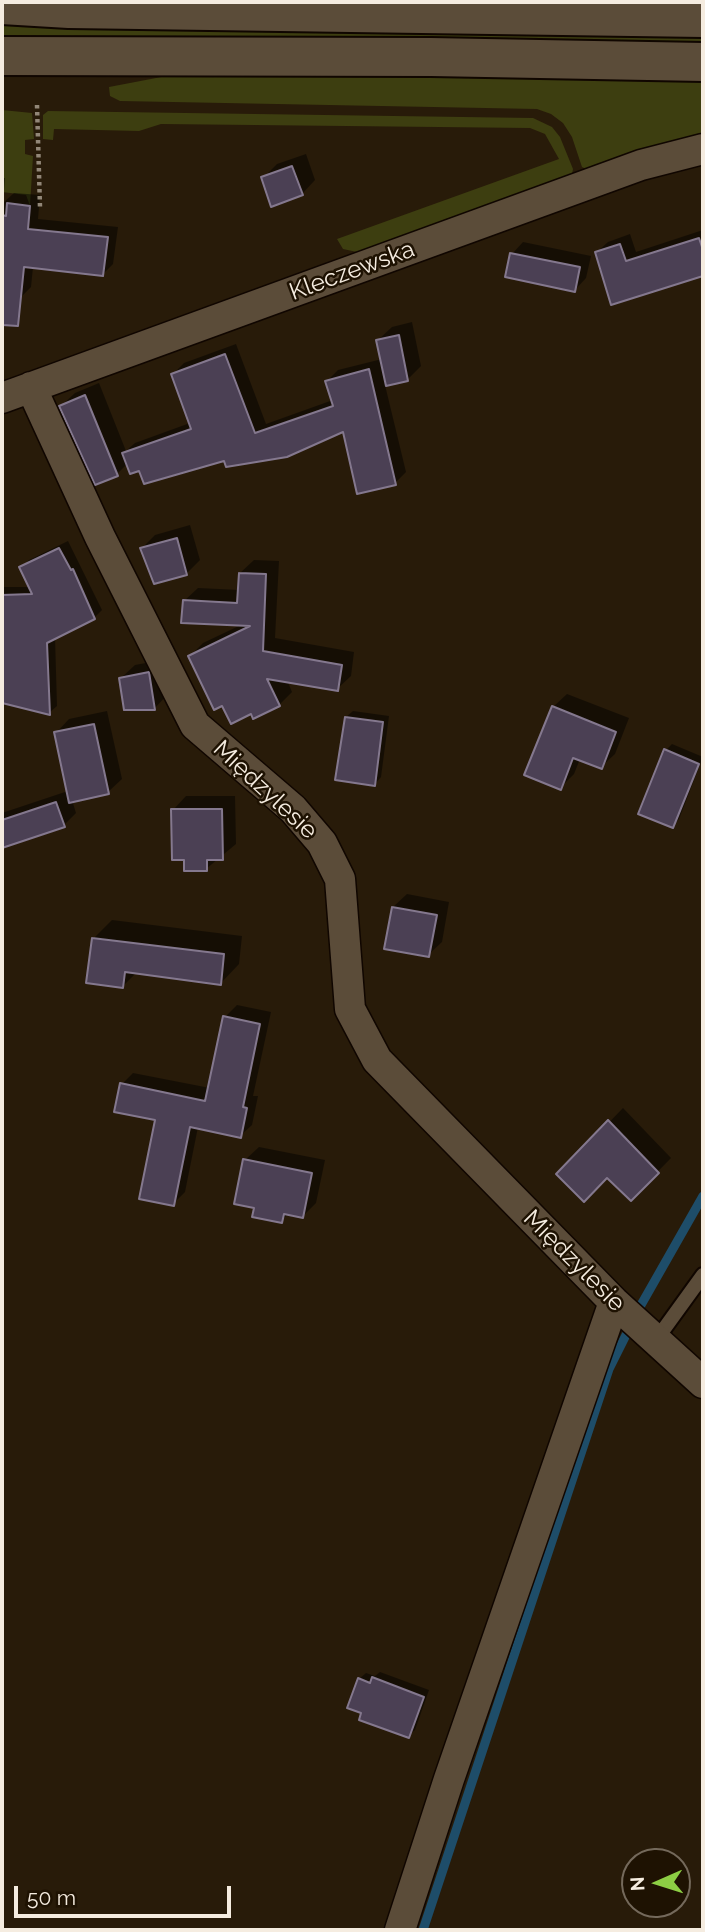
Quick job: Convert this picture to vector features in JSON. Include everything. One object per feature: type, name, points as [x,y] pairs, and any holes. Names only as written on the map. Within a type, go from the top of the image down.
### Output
[{"type":"main road","points":[[2,5],[68,9],[703,18]]},
{"type":"main road","points":[[2,56],[431,57],[703,62]]},
{"type":"street","name":"Kleczewska","points":[[2,398],[641,165],[703,149]]},
{"type":"street","name":"Międzylesie","points":[[31,387],[100,537],[195,725],[293,809],[328,855],[340,879],[350,1009],[377,1060],[614,1302],[703,1382]]},
{"type":"street","points":[[400,1930],[449,1779],[614,1302]]},
{"type":"lane","points":[[656,1340],[703,1275]]},
{"type":"path","points":[[37,106],[40,207]]},
{"type":"shaded area","points":[[2,21],[703,34],[703,46],[2,38]]},
{"type":"shaded area","points":[[177,74],[703,79],[703,135],[586,169],[582,167],[572,137],[563,123],[551,114],[537,109],[120,101],[110,96],[109,87]]},
{"type":"shaded area","points":[[2,110],[32,113],[34,139],[25,140],[25,154],[33,156],[30,206],[26,195],[2,192]]},
{"type":"shaded area","points":[[48,111],[533,118],[552,127],[560,137],[573,169],[572,174],[357,252],[343,249],[337,239],[559,159],[545,134],[530,128],[161,124],[139,131],[54,129],[53,140],[43,139],[43,115]]},
{"type":"building","points":[[292,166],[303,195],[271,207],[261,177]]},
{"type":"building","points":[[7,203],[30,206],[28,229],[108,237],[103,276],[24,267],[18,326],[2,325],[2,215],[6,216]]},
{"type":"building","points":[[699,238],[703,250],[703,276],[611,305],[595,252],[620,244],[626,261]]},
{"type":"building","points":[[510,253],[580,267],[575,292],[505,277]]},
{"type":"building","points":[[399,335],[408,381],[386,386],[376,340]]},
{"type":"building","points":[[225,354],[255,433],[333,406],[325,381],[369,369],[396,485],[357,494],[343,432],[287,457],[226,467],[224,461],[144,484],[139,471],[130,474],[122,453],[191,429],[171,374]]},
{"type":"building","points":[[85,395],[118,476],[95,485],[59,406]]},
{"type":"building","points":[[177,538],[187,575],[154,584],[140,548]]},
{"type":"building","points":[[59,548],[71,570],[73,569],[95,619],[47,643],[50,715],[2,703],[2,595],[32,594],[19,567]]},
{"type":"building","points":[[239,573],[266,574],[263,651],[342,665],[338,691],[267,679],[280,706],[253,719],[251,714],[231,724],[222,706],[214,710],[188,656],[250,626],[181,623],[183,600],[237,603]]},
{"type":"building","points":[[149,672],[155,710],[124,710],[119,678]]},
{"type":"building","points":[[552,706],[616,732],[602,769],[573,758],[561,790],[524,775]]},
{"type":"building","points":[[345,717],[383,722],[375,786],[335,780]]},
{"type":"building","points":[[94,724],[109,794],[69,803],[54,732]]},
{"type":"building","points":[[664,749],[699,764],[673,828],[638,814]]},
{"type":"building","points":[[56,802],[65,827],[2,848],[2,820]]},
{"type":"building","points":[[171,809],[222,809],[223,860],[207,860],[207,871],[184,871],[184,860],[172,860]]},
{"type":"building","points":[[392,907],[437,915],[429,957],[384,949]]},
{"type":"building","points":[[92,938],[224,954],[221,985],[125,972],[123,988],[86,983]]},
{"type":"building","points":[[223,1016],[260,1024],[243,1107],[247,1108],[241,1138],[190,1127],[174,1206],[139,1199],[155,1120],[114,1112],[120,1083],[205,1101]]},
{"type":"building","points":[[608,1120],[659,1173],[631,1201],[607,1178],[584,1202],[556,1174]]},
{"type":"building","points":[[243,1159],[312,1173],[303,1218],[284,1214],[282,1223],[252,1217],[254,1208],[234,1204]]},
{"type":"building","points":[[372,1677],[424,1697],[409,1738],[359,1720],[361,1713],[347,1708],[358,1678],[370,1683]]},
{"type":"waterway","points":[[641,1305],[703,1196]]},
{"type":"waterway","points":[[423,1930],[609,1369],[626,1335]]}]
